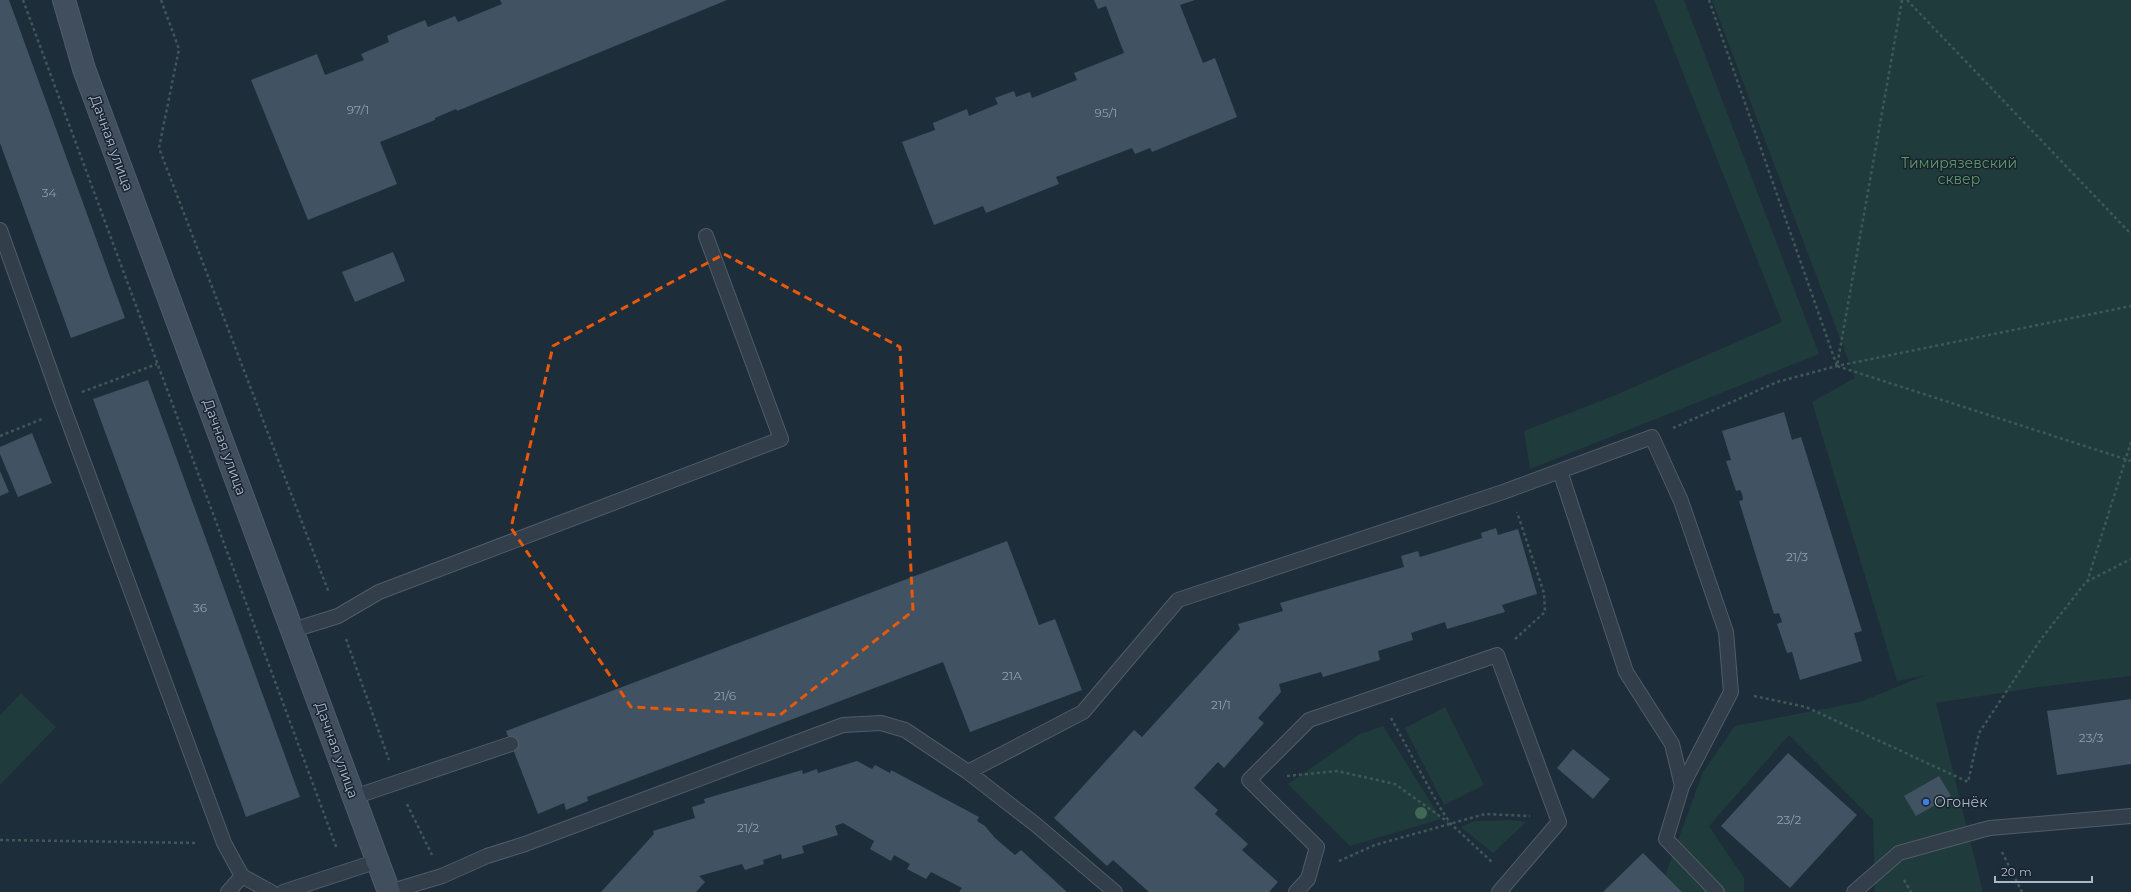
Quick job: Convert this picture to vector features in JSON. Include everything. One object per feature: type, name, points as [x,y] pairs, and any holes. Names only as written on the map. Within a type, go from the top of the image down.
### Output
[{"type":"street","name":"Дачная улица","points":[[64,0],[84,69],[389,892]]},
{"type":"lane","points":[[0,230],[224,843],[242,876],[271,892]]},
{"type":"lane","points":[[293,630],[338,616],[379,592],[780,439],[706,236]]},
{"type":"lane","points":[[968,772],[1083,712],[1178,600],[1503,492],[1652,437],[1681,501],[1726,632],[1731,692],[1682,786],[1666,840],[1717,892]]},
{"type":"lane","points":[[1560,471],[1626,672],[1672,744],[1682,786]]},
{"type":"lane","points":[[1296,892],[1308,879],[1317,847],[1249,780],[1309,720],[1497,655],[1559,822],[1498,892]]},
{"type":"lane","points":[[389,892],[442,876],[487,856],[525,844],[843,725],[881,724],[906,730],[968,772],[1035,824],[1115,892]]},
{"type":"lane","points":[[354,797],[511,744]]},
{"type":"lane","points":[[1854,892],[1899,853],[1990,828],[2131,816]]},
{"type":"lane","points":[[283,892],[378,861]]},
{"type":"lane","points":[[228,892],[242,876]]},
{"type":"path","points":[[23,0],[345,871]]},
{"type":"path","points":[[161,0],[179,49],[159,148],[338,616],[396,782],[442,876]]},
{"type":"path","points":[[1709,0],[1837,366]]},
{"type":"path","points":[[1837,366],[1902,0]]},
{"type":"path","points":[[1907,0],[2131,234]]},
{"type":"path","points":[[1652,437],[1777,382],[1837,366],[2131,306]]},
{"type":"path","points":[[0,436],[63,405],[157,364]]},
{"type":"path","points":[[1837,366],[2131,461]]},
{"type":"path","points":[[1731,692],[1806,707],[1968,782],[1979,734],[2041,639],[2086,582],[2124,459],[2131,442]]},
{"type":"path","points":[[1497,655],[1545,612],[1544,593],[1520,517],[1503,492]]},
{"type":"path","points":[[2086,582],[2131,559]]},
{"type":"path","points":[[1379,696],[1411,758],[1450,823]]},
{"type":"path","points":[[1249,780],[1337,771],[1396,784],[1450,823],[1510,878]]},
{"type":"path","points":[[1339,861],[1375,845],[1485,814],[1530,816],[1559,822]]},
{"type":"path","points":[[1990,828],[2022,892]]},
{"type":"path","points":[[0,840],[224,843]]},
{"type":"highlighted area","points":[[724,254],[900,347],[913,611],[780,715],[631,707],[511,528],[553,346]]},
{"type":"green space","points":[[1654,0],[1684,0],[1819,354],[1530,469],[1524,431],[1618,394],[1782,322]]},
{"type":"green space","name":"Тимирязевский сквер","points":[[1712,0],[2131,0],[2131,676],[2039,687],[1936,703],[1983,892],[1875,892],[1873,820],[1789,735],[1709,826],[1744,878],[1744,892],[1659,892],[1703,772],[1735,726],[1860,702],[1926,675],[1897,681],[1812,402],[1855,378]]},
{"type":"green space","points":[[21,693],[56,727],[0,785],[0,715]]},
{"type":"green space","points":[[1445,707],[1484,785],[1444,805],[1405,728]]},
{"type":"green space","points":[[1383,726],[1441,819],[1350,846],[1288,784],[1360,734]]},
{"type":"green space","points":[[1511,820],[1526,822],[1493,853],[1461,827],[1475,821]]},
{"type":"building","points":[[0,0],[9,0],[125,318],[71,338],[0,143]]},
{"type":"building","points":[[500,0],[727,0],[457,111],[456,109],[435,118],[435,120],[380,142],[397,184],[308,220],[251,80],[317,54],[325,75],[364,60],[361,54],[389,42],[387,36],[396,32],[425,20],[428,27],[455,16],[458,22],[502,4]]},
{"type":"building","points":[[1094,0],[1195,0],[1180,5],[1203,63],[1215,58],[1237,117],[1152,152],[1150,148],[1135,154],[1132,148],[1056,177],[1059,184],[986,213],[983,206],[934,225],[902,142],[935,130],[933,123],[967,109],[969,116],[998,104],[995,98],[1014,91],[1016,97],[1030,92],[1032,98],[1077,80],[1074,73],[1124,53],[1106,6],[1098,9]]},
{"type":"building","points":[[393,252],[405,281],[355,302],[342,272]]},
{"type":"building","points":[[148,380],[300,797],[246,817],[93,399]]},
{"type":"building","points":[[1784,412],[1792,440],[1801,437],[1862,631],[1854,633],[1862,661],[1800,680],[1792,652],[1787,653],[1777,624],[1782,622],[1779,613],[1774,614],[1739,501],[1743,500],[1742,494],[1740,490],[1736,491],[1726,461],[1731,460],[1722,431]]},
{"type":"building","points":[[32,433],[52,483],[18,497],[0,454],[0,447]]},
{"type":"building","points":[[0,471],[9,492],[0,496]]},
{"type":"building","points":[[1496,528],[1498,535],[1518,529],[1537,594],[1502,605],[1505,612],[1447,629],[1445,622],[1411,633],[1413,640],[1378,651],[1380,660],[1323,677],[1321,672],[1279,684],[1281,692],[1258,718],[1264,723],[1224,768],[1218,762],[1194,788],[1218,810],[1215,814],[1248,844],[1242,850],[1278,882],[1269,892],[1149,892],[1113,860],[1107,866],[1054,818],[1134,730],[1142,737],[1240,629],[1238,624],[1283,611],[1280,603],[1404,567],[1401,556],[1418,551],[1420,557],[1482,538],[1481,533]]},
{"type":"building","points":[[1007,541],[1039,625],[1055,619],[1082,690],[970,732],[943,662],[587,797],[588,801],[566,810],[564,803],[538,814],[506,731]]},
{"type":"building","points":[[2131,699],[2131,764],[2057,775],[2047,711]]},
{"type":"building","points":[[1573,749],[1610,779],[1593,799],[1557,768]]},
{"type":"building","points":[[1788,753],[1857,815],[1790,888],[1721,826]]},
{"type":"building","points":[[857,761],[872,769],[875,765],[890,773],[891,770],[979,817],[977,821],[985,826],[995,838],[1015,855],[1021,850],[1067,892],[959,892],[962,888],[931,872],[926,879],[907,869],[910,864],[894,855],[891,861],[870,849],[874,841],[843,823],[835,826],[838,835],[802,846],[804,853],[782,859],[781,854],[763,860],[764,864],[745,870],[742,864],[699,876],[705,882],[696,892],[601,892],[654,834],[653,831],[695,818],[692,807],[705,803],[704,799],[802,770],[803,774],[817,769],[818,773]]},
{"type":"building","points":[[1939,776],[1951,796],[1916,816],[1904,796]]},
{"type":"building","points":[[1643,853],[1682,892],[1603,892]]},
{"type":"place","name":"Огонёк","points":[[1926,802]]}]
